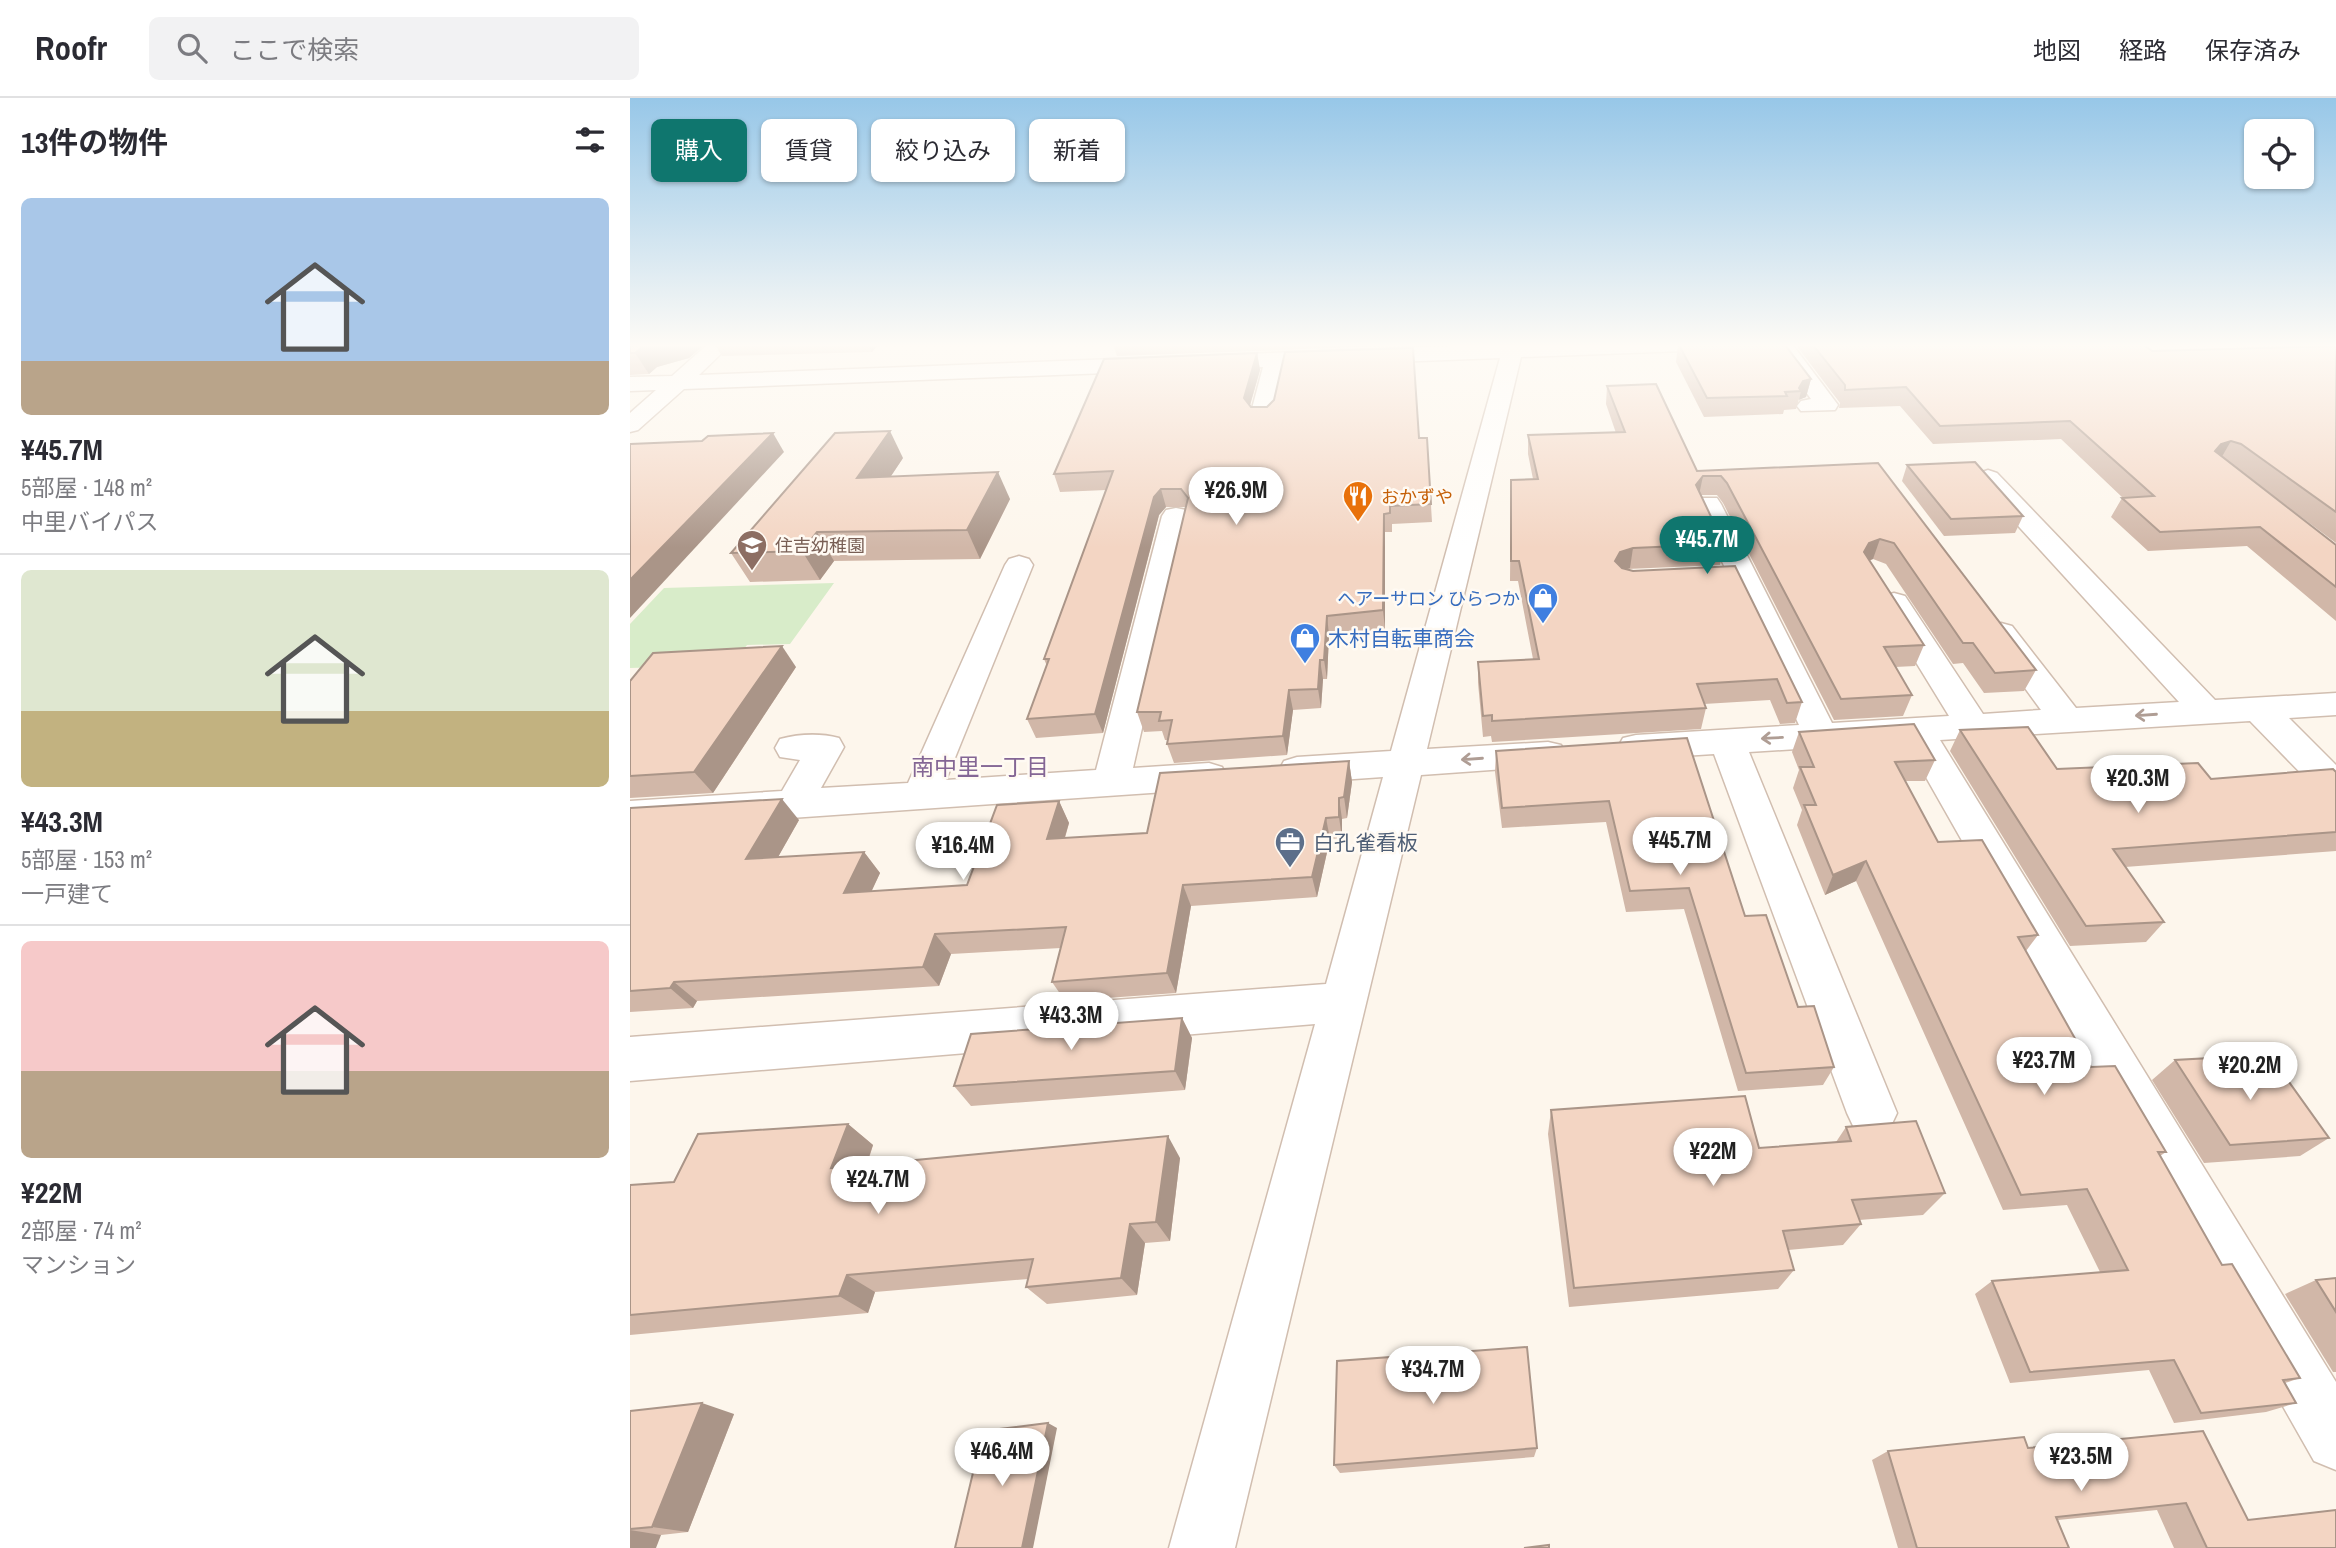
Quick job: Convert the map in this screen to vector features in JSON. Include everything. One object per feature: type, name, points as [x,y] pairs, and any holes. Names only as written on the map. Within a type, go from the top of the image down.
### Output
[{"type":"street","points":[[633,437],[655,412]]},
{"type":"street","points":[[1262,416],[1263,412]]},
{"type":"street","points":[[1202,1548],[1496,412]]},
{"type":"street","points":[[1988,478],[2206,711]]},
{"type":"street","points":[[1708,504],[1730,575],[1821,735]]},
{"type":"street","points":[[1111,782],[1176,516]]},
{"type":"street","points":[[921,796],[1019,565]]},
{"type":"street","points":[[1881,582],[1973,726]]},
{"type":"street","points":[[1985,613],[2066,720]]},
{"type":"street","points":[[630,815],[1727,741],[2336,704]]},
{"type":"street","points":[[2259,709],[2336,787]]},
{"type":"street","points":[[1916,729],[2336,1439]]},
{"type":"street","points":[[1727,741],[1872,1113]]},
{"type":"street","points":[[793,748],[826,747],[793,805]]},
{"type":"street","points":[[630,1059],[1343,1002]]},
{"type":"green space","points":[[834,583],[790,644],[747,645],[732,665],[630,668],[630,624],[664,588]]},
{"type":"building","points":[[1081,412],[1417,412],[1419,438],[1427,438],[1431,504],[1390,506],[1390,513],[1384,514],[1383,610],[1327,616],[1324,660],[1320,660],[1318,689],[1289,690],[1283,736],[1167,744],[1172,720],[1159,721],[1161,712],[1137,712],[1188,498],[1181,489],[1161,489],[1154,497],[1095,714],[1027,719],[1049,659],[1044,659],[1113,471],[1054,474]]},
{"type":"building","points":[[1617,412],[1669,412],[1697,471],[1878,463],[2036,670],[1995,673],[1973,643],[1963,643],[1894,543],[1880,539],[1869,543],[1864,552],[1924,645],[1884,647],[1912,695],[1841,699],[1727,483],[1721,476],[1703,476],[1696,485],[1724,544],[1633,548],[1620,552],[1615,561],[1622,568],[1633,571],[1735,566],[1802,702],[1787,703],[1777,679],[1697,684],[1706,708],[1492,721],[1492,715],[1483,716],[1478,662],[1539,659],[1519,561],[1511,561],[1511,480],[1538,479],[1528,435],[1625,432]]},
{"type":"building","points":[[1928,412],[2336,412],[2336,512],[2241,444],[2231,441],[2221,444],[2215,451],[2336,545],[2336,587],[2260,527],[2160,532],[2122,498],[2154,496],[2070,421],[1940,426]]},
{"type":"building","points":[[890,431],[857,478],[998,472],[967,530],[817,532],[802,551],[731,553],[835,433]]},
{"type":"building","points":[[773,433],[630,580],[630,444],[702,441],[708,436]]},
{"type":"building","points":[[1975,462],[2023,516],[1951,519],[1907,465]]},
{"type":"building","points":[[782,646],[694,772],[630,776],[630,681],[653,653]]},
{"type":"building","points":[[1914,724],[1935,760],[1895,762],[1938,842],[1982,840],[2038,935],[2018,937],[2091,1067],[2115,1066],[2166,1152],[2158,1152],[2222,1265],[2232,1264],[2300,1378],[2283,1380],[2296,1403],[2201,1413],[2174,1360],[2030,1372],[1992,1281],[2128,1270],[2087,1189],[2021,1195],[1866,861],[1833,875],[1804,805],[1816,805],[1800,767],[1814,767],[1799,732]]},
{"type":"building","points":[[2028,727],[2057,769],[2198,763],[2211,779],[2333,769],[2336,772],[2336,832],[2113,849],[2164,922],[2086,926],[1960,730]]},
{"type":"building","points":[[1687,738],[1745,916],[1766,915],[1798,1007],[1814,1006],[1834,1067],[1746,1073],[1689,888],[1630,891],[1609,801],[1502,808],[1496,751]]},
{"type":"building","points":[[1349,761],[1344,797],[1339,798],[1339,817],[1326,818],[1312,877],[1183,885],[1167,973],[1052,982],[1066,927],[935,934],[923,967],[674,982],[670,988],[630,991],[630,808],[782,799],[746,859],[864,852],[844,893],[967,885],[997,805],[1059,801],[1047,839],[1147,833],[1160,773]]},
{"type":"building","points":[[1182,1018],[1175,1071],[954,1086],[971,1034]]},
{"type":"building","points":[[2247,1056],[2261,1076],[2284,1075],[2329,1138],[2230,1145],[2175,1060]]},
{"type":"building","points":[[1745,1096],[1759,1148],[1851,1141],[1846,1127],[1916,1121],[1945,1193],[1852,1200],[1861,1224],[1783,1231],[1794,1270],[1574,1288],[1551,1110]]},
{"type":"building","points":[[848,1124],[831,1168],[1168,1136],[1156,1222],[1130,1224],[1121,1278],[1026,1287],[1033,1259],[847,1275],[839,1296],[630,1315],[630,1185],[674,1182],[698,1134]]},
{"type":"building","points":[[2336,1278],[2336,1312],[2316,1280]]},
{"type":"building","points":[[1527,1347],[1537,1448],[1334,1465],[1337,1361]]},
{"type":"building","points":[[702,1403],[652,1527],[630,1529],[630,1411]]},
{"type":"building","points":[[1048,1423],[1022,1548],[955,1548],[983,1431]]},
{"type":"building","points":[[2203,1431],[2248,1520],[2336,1510],[2336,1548],[2207,1548],[2186,1503],[2056,1517],[2069,1548],[1917,1548],[1888,1451],[2024,1437],[2028,1448]]},
{"type":"building","points":[[1549,1545],[1549,1548],[1524,1548]]},
{"type":"place","name":"おかずや","points":[[1358,523]]},
{"type":"place","name":"住吉幼稚園","points":[[752,572]]},
{"type":"place","name":"ヘアーサロン ひらつか","points":[[1543,625]]},
{"type":"place","name":"木村自転車商会","points":[[1305,665]]},
{"type":"place","name":"白孔雀看板","points":[[1290,869]]},
{"type":"district","name":"南中里一丁目","points":[[980,766]]}]
